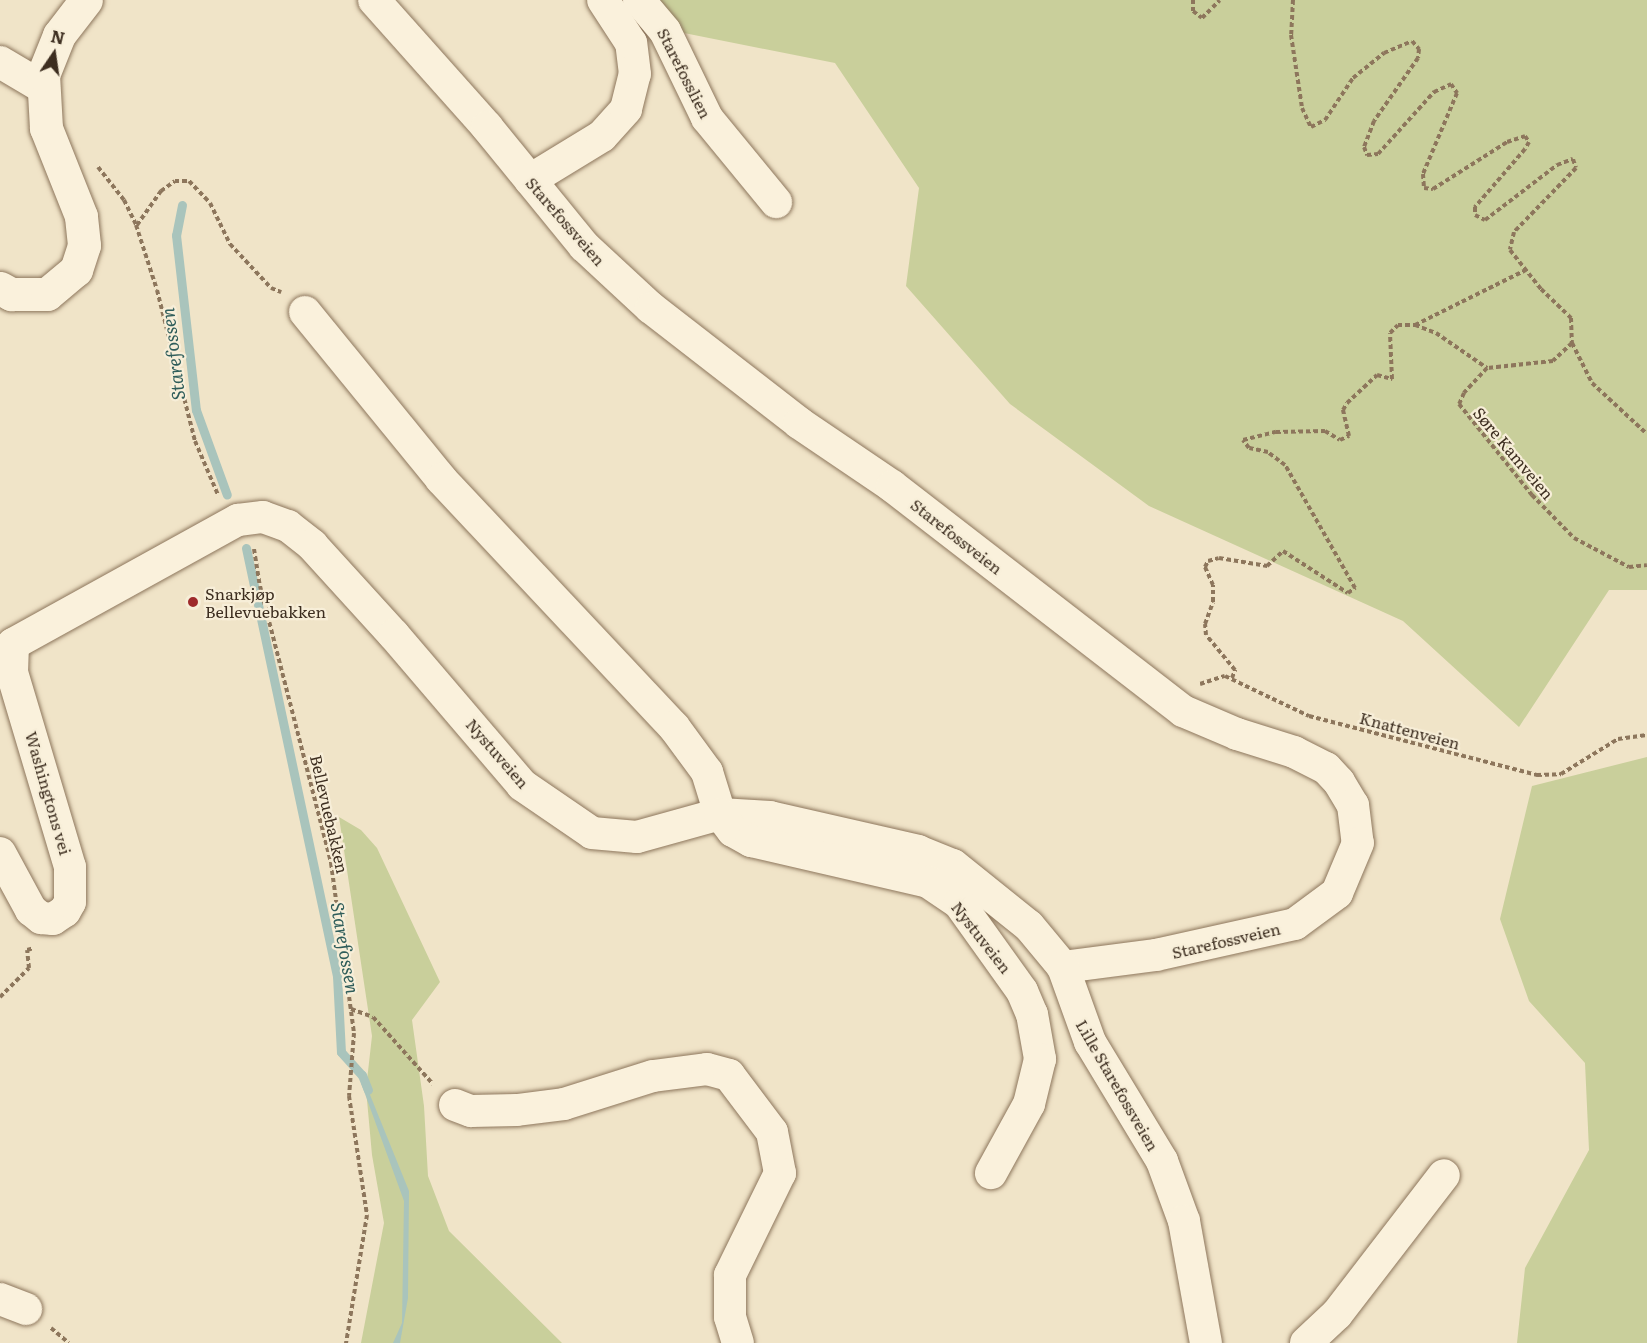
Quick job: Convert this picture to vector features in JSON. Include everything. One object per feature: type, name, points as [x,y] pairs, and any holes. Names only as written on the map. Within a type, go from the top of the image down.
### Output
[{"type":"street","points":[[0,288],[11,294],[47,294],[76,270],[84,245],[81,216],[46,128],[43,75],[59,35],[86,0]]},
{"type":"street","name":"Starefossveien","points":[[374,0],[584,246],[651,308],[799,423],[892,486],[1172,703],[1210,723],[1294,752],[1326,768],[1353,805],[1358,843],[1337,892],[1295,924],[1156,955],[1063,967]]},
{"type":"street","name":"Starefosslien","points":[[530,180],[602,135],[626,109],[635,74],[632,43],[603,0]]},
{"type":"street","name":"Starefosslien","points":[[639,0],[665,31],[707,118],[777,202]]},
{"type":"street","points":[[0,62],[44,88]]},
{"type":"street","points":[[305,312],[441,479],[674,727],[707,772],[720,814],[770,817],[918,851],[953,865],[1029,926],[1063,967]]},
{"type":"street","name":"Nystuveien","points":[[6,635],[238,520],[263,517],[288,526],[304,538],[463,713],[522,785],[592,833],[637,837],[720,814],[733,831],[751,841],[928,882],[959,903],[1023,991],[1032,1014],[1040,1059],[1029,1104],[991,1173]]},
{"type":"street","name":"Washingtons vei","points":[[0,853],[32,910],[41,918],[53,919],[64,911],[70,902],[70,867],[12,674],[6,635]]},
{"type":"street","name":"Lille Starefossveien","points":[[1063,967],[1083,1029],[1154,1143],[1172,1185],[1184,1221],[1206,1343]]},
{"type":"street","points":[[454,1105],[471,1111],[517,1110],[564,1104],[653,1076],[707,1069],[729,1075],[772,1132],[780,1173],[730,1275],[730,1317],[738,1343]]},
{"type":"street","points":[[1306,1343],[1344,1305],[1444,1175]]},
{"type":"path","points":[[1193,0],[1193,11],[1202,18],[1220,0]]},
{"type":"path","points":[[1293,0],[1291,35],[1302,108],[1311,127],[1325,120],[1353,78],[1384,53],[1412,41],[1419,49],[1418,58],[1374,122],[1364,147],[1367,155],[1378,154],[1434,92],[1451,84],[1456,93],[1423,174],[1425,188],[1433,189],[1507,142],[1525,136],[1529,142],[1525,149],[1475,207],[1475,215],[1485,220],[1557,165],[1573,159],[1576,168],[1568,179],[1514,232],[1510,250],[1570,318],[1572,343],[1592,383],[1647,434]]},
{"type":"path","points":[[93,160],[124,200],[136,225],[157,290],[195,441],[221,507],[214,530]]},
{"type":"path","points":[[136,225],[160,191],[175,181],[189,182],[210,203],[230,244],[271,288]]},
{"type":"path","points":[[1415,325],[1526,270]]},
{"type":"path","points":[[1172,703],[1204,681],[1225,675],[1232,678],[1235,670],[1206,635],[1204,624],[1213,602],[1212,585],[1205,567],[1208,561],[1219,558],[1267,566],[1283,551],[1348,594],[1355,588],[1285,465],[1268,452],[1249,448],[1243,440],[1276,432],[1325,431],[1340,440],[1349,436],[1343,410],[1377,375],[1392,379],[1390,333],[1398,325],[1415,325],[1436,333],[1487,368],[1553,361],[1572,343]]},
{"type":"path","name":"Søre Kamveien","points":[[1487,368],[1464,393],[1459,404],[1471,421],[1532,495],[1574,538],[1629,567],[1647,565]]},
{"type":"path","name":"Bellevuebakken","points":[[254,543],[260,586],[331,863],[351,1009],[354,1037],[350,1091],[352,1134],[368,1215],[346,1343]]},
{"type":"path","name":"Knattenveien","points":[[1232,678],[1309,716],[1537,775],[1561,774],[1609,743],[1647,735]]},
{"type":"path","points":[[0,997],[29,968],[29,950]]},
{"type":"path","points":[[351,1009],[373,1017],[454,1105]]},
{"type":"green space","points":[[656,0],[1647,0],[1647,590],[1609,590],[1519,727],[1403,621],[1149,506],[1010,404],[906,286],[919,188],[835,63],[669,30]]},
{"type":"green space","points":[[1647,757],[1647,1343],[1517,1343],[1525,1268],[1589,1150],[1585,1063],[1529,1001],[1500,919],[1532,786]]},
{"type":"green space","points":[[339,817],[361,830],[377,848],[440,982],[412,1020],[424,1106],[428,1176],[449,1231],[562,1343],[361,1343],[384,1223],[372,1155],[366,1089],[372,1036]]},
{"type":"water","points":[[364,1080],[409,1191],[408,1298],[400,1343],[393,1343],[402,1323],[404,1201],[361,1083]]},
{"type":"waterway","name":"Starefossen","points":[[182,205],[176,235],[196,410],[227,495]]},
{"type":"waterway","name":"Starefossen","points":[[246,548],[337,976],[341,1052],[362,1075],[368,1090]]},
{"type":"place","name":"Snarkjøp Bellevuebakken","points":[[193,602]]}]
